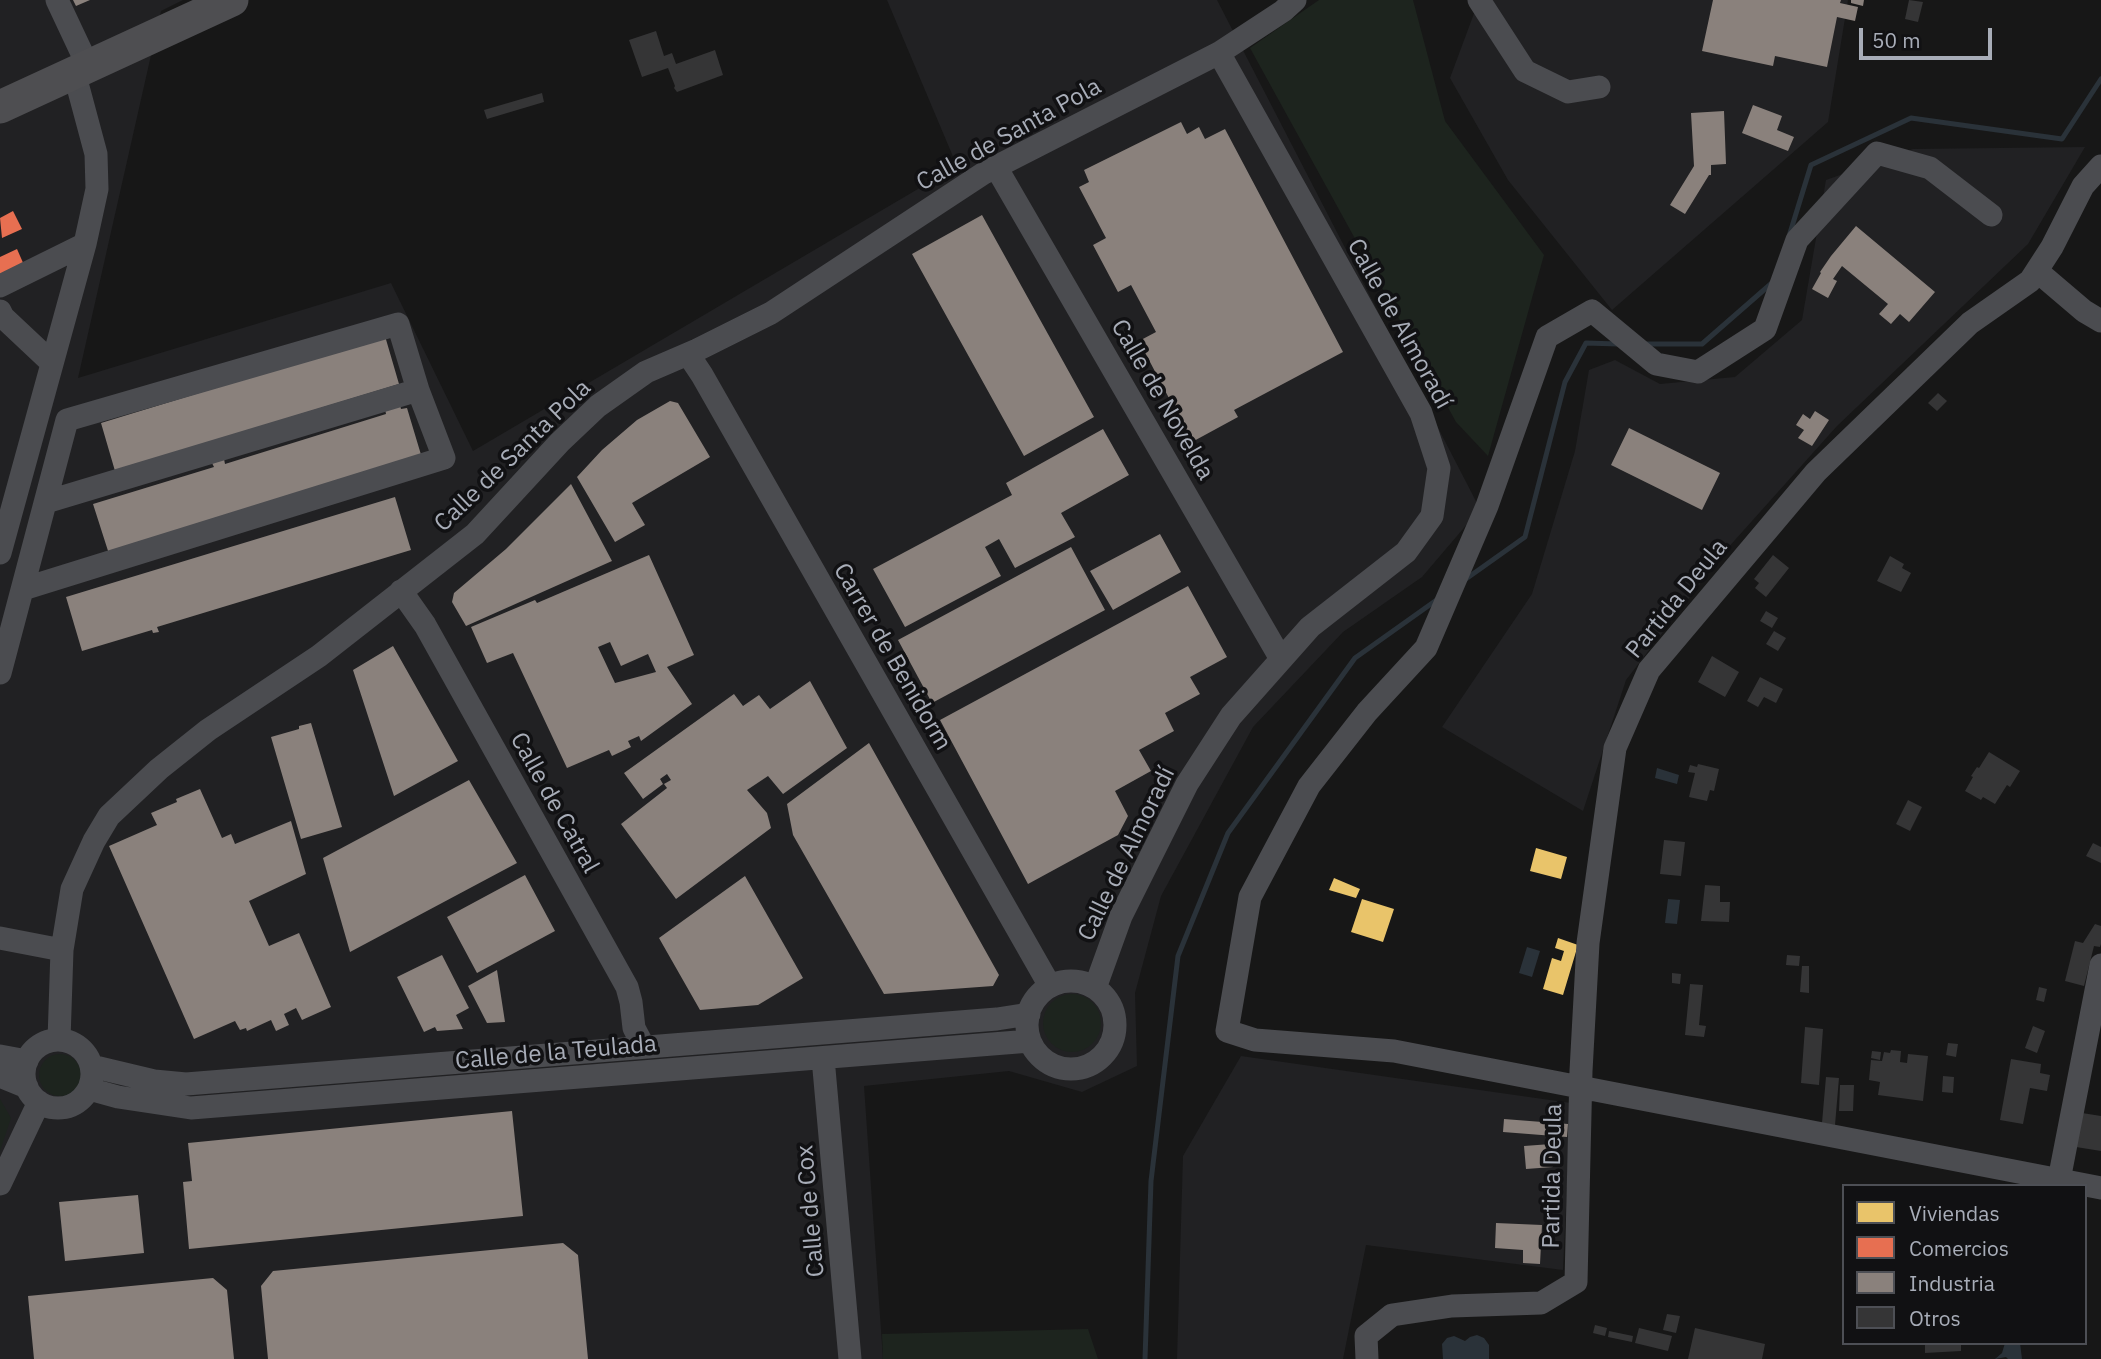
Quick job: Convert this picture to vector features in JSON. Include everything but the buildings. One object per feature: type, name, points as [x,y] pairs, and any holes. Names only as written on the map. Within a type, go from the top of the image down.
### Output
[{"type":"highway","points":[[0,107],[232,0]]},
{"type":"street","points":[[0,552],[85,244],[97,189],[96,154],[81,69],[57,0]]},
{"type":"street","name":"Calle de Santa Pola","points":[[60,1040],[62,950],[72,889],[109,816],[159,769],[208,730],[318,656],[475,534],[598,405],[646,372],[771,313],[859,253],[996,167],[1219,53],[1283,11],[1295,0]]},
{"type":"street","points":[[1479,0],[1525,71],[1568,92],[1600,87]]},
{"type":"street","name":"Calle de Almoradí","points":[[1095,988],[1121,916],[1187,784],[1231,716],[1310,627],[1406,552],[1432,516],[1440,468],[1421,413],[1219,53]]},
{"type":"street","points":[[1991,215],[1930,168],[1877,153],[1797,240],[1765,329],[1698,372],[1656,364],[1592,311],[1547,337],[1487,506],[1426,648],[1367,712],[1309,786],[1250,897],[1227,1031],[1255,1040],[1394,1051],[2080,1184]]},
{"type":"street","name":"Partida Deula","points":[[1367,1359],[1366,1336],[1392,1315],[1452,1306],[1541,1303],[1576,1282],[1588,943],[1615,748],[1649,670],[1816,472],[1970,323],[2030,281],[2052,247],[2083,187],[2101,166]]},
{"type":"street","name":"Calle de Novelda","points":[[996,167],[1281,659]]},
{"type":"street","points":[[0,286],[85,244]]},
{"type":"street","points":[[2037,271],[2084,311],[2101,321]]},
{"type":"street","points":[[0,312],[52,363]]},
{"type":"street","points":[[0,673],[67,420],[398,324],[418,390],[444,458],[23,589]]},
{"type":"street","name":"Carrer de Benidorm","points":[[688,354],[702,374],[1050,986]]},
{"type":"street","points":[[46,502],[418,390]]},
{"type":"street","name":"Calle de Catral","points":[[401,591],[432,637],[627,987],[634,1028],[643,1047]]},
{"type":"street","points":[[0,938],[62,950]]},
{"type":"street","points":[[2059,1180],[2101,965]]},
{"type":"street","points":[[1074,981],[1095,988],[1106,999],[1115,1018],[1114,1034],[1109,1048],[1090,1065],[1079,1068],[1063,1068],[1043,1059],[1037,1054],[1027,1030],[1030,1007],[1038,996],[1059,982],[1074,981]]},
{"type":"street","name":"Calle de la Teulada","points":[[90,1078],[186,1084],[997,1019],[1029,1014]]},
{"type":"street","points":[[0,1076],[33,1094],[49,1107],[61,1108],[82,1098],[90,1078],[86,1055],[71,1043],[60,1040],[48,1042],[34,1051],[25,1069],[33,1094],[0,1184]]},
{"type":"street","name":"Calle de la Teulada","points":[[90,1078],[118,1097],[191,1108],[1030,1041]]},
{"type":"street","points":[[0,1056],[27,1061]]},
{"type":"street","name":"Calle de Cox","points":[[823,1058],[850,1359]]},
{"type":"shaded area","points":[[0,0],[183,0],[161,11],[78,378],[391,283],[473,451],[957,166],[887,0],[1217,0],[1480,509],[1422,577],[1343,632],[1253,727],[1161,896],[1135,993],[1137,1066],[1082,1092],[1009,1071],[864,1086],[883,1359],[0,1359]]},
{"type":"shaded area","points":[[1319,0],[1413,0],[1445,121],[1544,255],[1488,456],[1456,422],[1250,48]]},
{"type":"shaded area","points":[[1479,0],[1848,0],[1828,122],[1612,310],[1508,180],[1450,78]]},
{"type":"shaded area","points":[[2085,147],[2028,244],[1837,426],[1726,550],[1626,680],[1583,811],[1442,727],[1532,594],[1575,451],[1589,370],[1615,360],[1660,384],[1735,377],[1802,320],[1826,180],[1913,149]]},
{"type":"shaded area","points":[[1657,768],[1679,775],[1677,784],[1655,778]]},
{"type":"shaded area","points":[[1668,899],[1680,900],[1677,924],[1665,923]]},
{"type":"shaded area","points":[[1527,947],[1540,951],[1532,977],[1519,973]]},
{"type":"shaded area","points":[[1072,994],[1093,1002],[1101,1023],[1093,1044],[1072,1052],[1051,1044],[1043,1023],[1051,1002]]},
{"type":"shaded area","points":[[60,1054],[75,1060],[81,1075],[75,1090],[60,1096],[45,1090],[39,1075],[45,1060]]},
{"type":"shaded area","points":[[1241,1056],[1571,1103],[1563,1270],[1366,1245],[1343,1359],[1177,1359],[1183,1156]]},
{"type":"shaded area","points":[[0,1099],[11,1118],[0,1151]]},
{"type":"shaded area","points":[[1088,1329],[1098,1359],[883,1359],[882,1334]]},
{"type":"shaded area","points":[[1477,1335],[1484,1338],[1489,1345],[1489,1359],[1443,1359],[1442,1344],[1447,1338],[1454,1336],[1465,1341]]},
{"type":"shaded area","points":[[2004,1345],[2020,1345],[2022,1359],[1995,1359],[2002,1353]]},
{"type":"waterway","points":[[1790,233],[1811,165],[1911,118],[2062,139],[2101,79]]},
{"type":"waterway","points":[[1646,344],[1702,344],[1773,282]]},
{"type":"waterway","points":[[1463,581],[1525,537],[1565,382],[1586,343],[1618,344]]},
{"type":"waterway","points":[[1145,1359],[1151,1181],[1178,956],[1228,833],[1355,658],[1438,599]]}]
